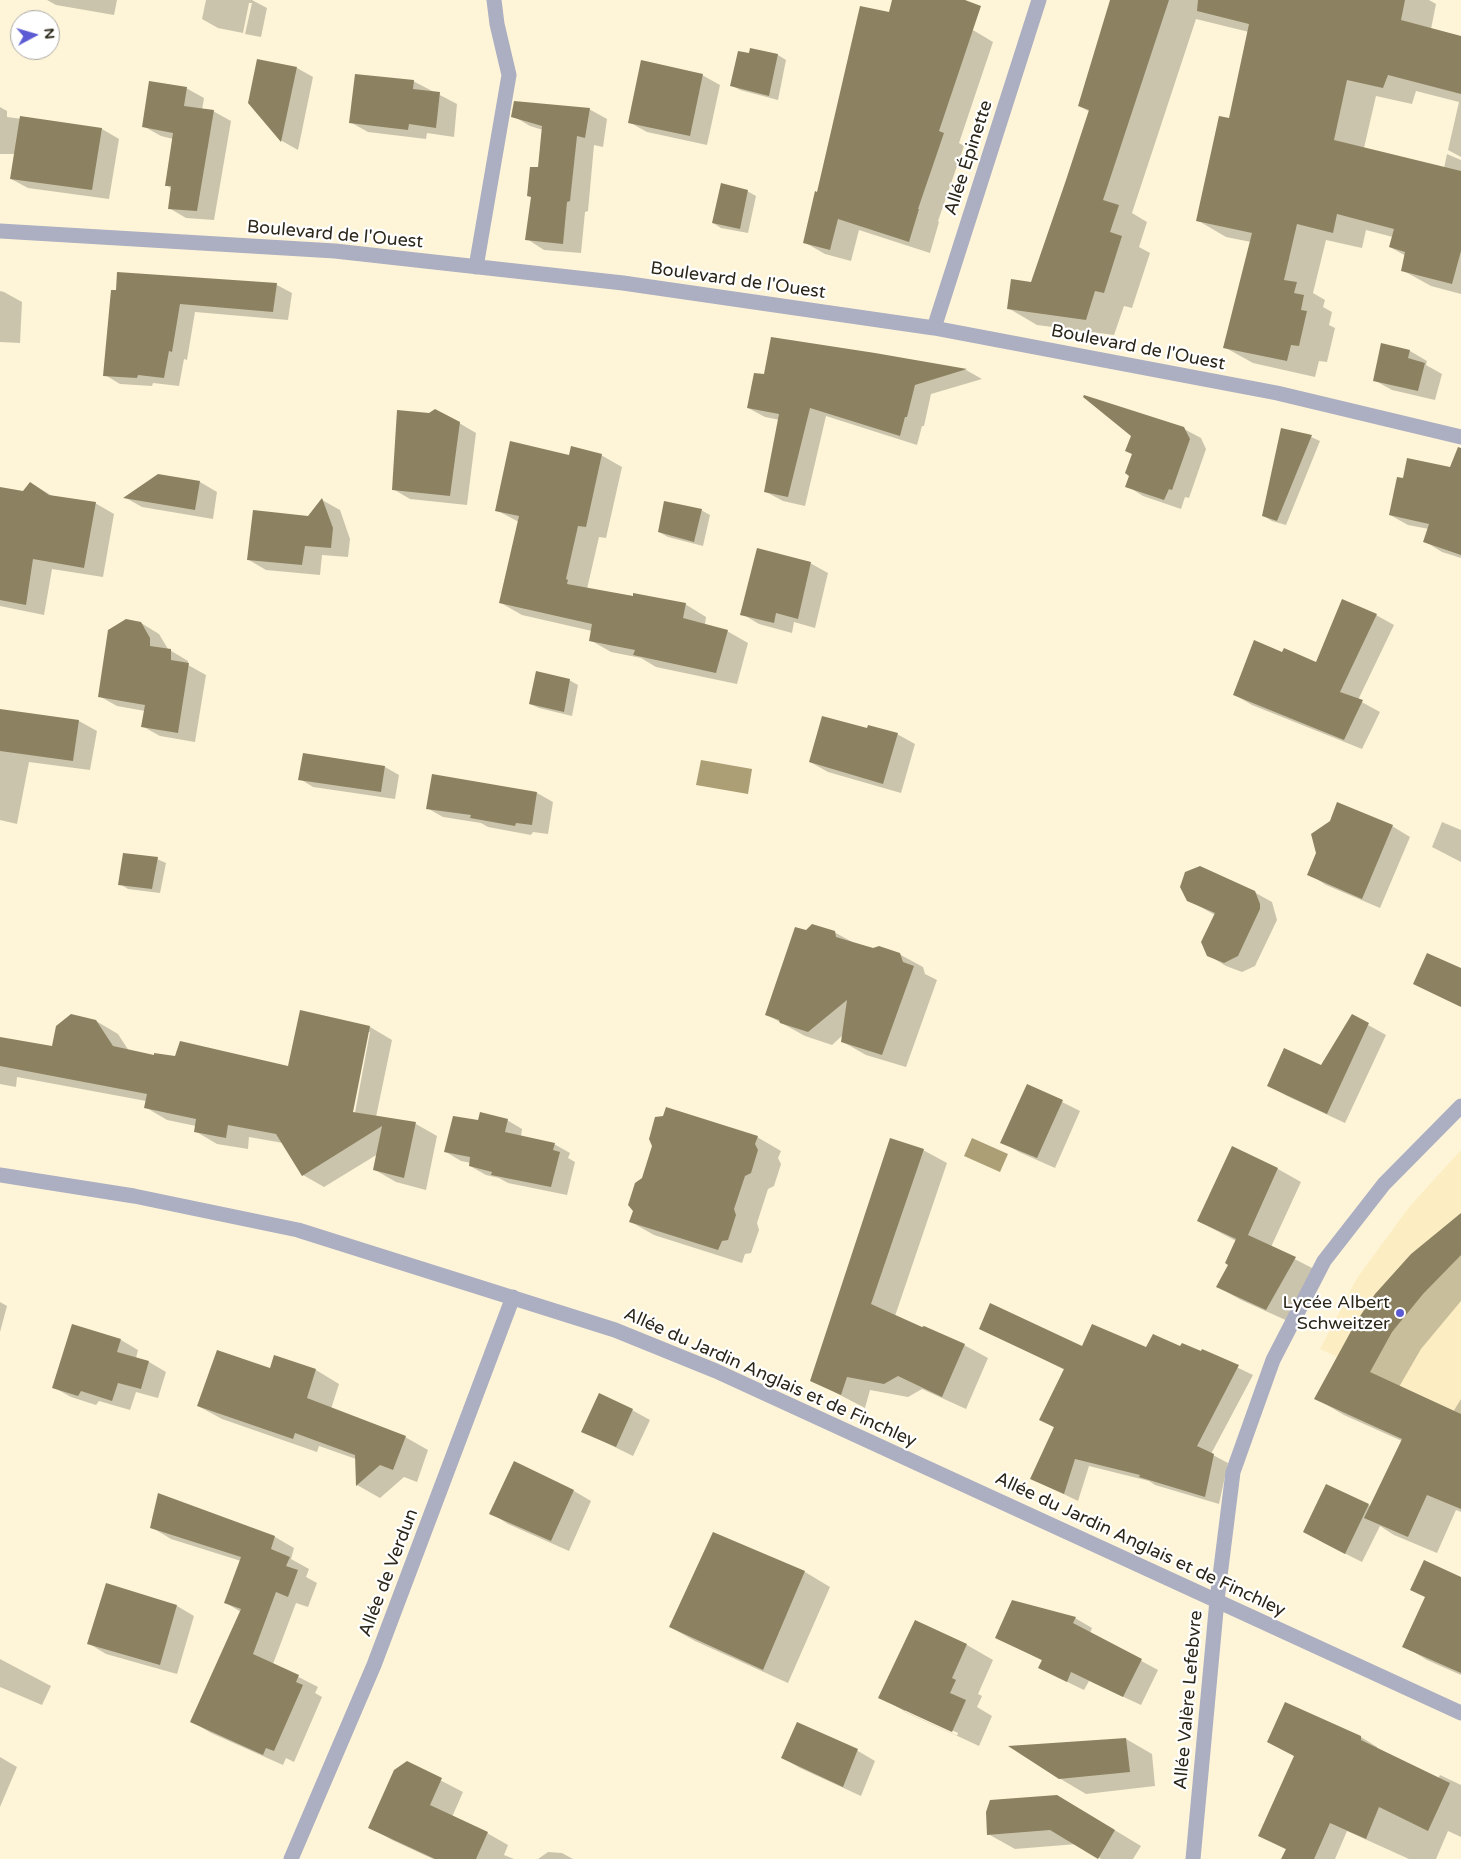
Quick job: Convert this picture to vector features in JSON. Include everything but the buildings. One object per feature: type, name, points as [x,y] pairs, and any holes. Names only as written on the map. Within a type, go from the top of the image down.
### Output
[{"type":"street","points":[[476,267],[509,75],[497,24],[494,0]]},
{"type":"street","name":"Allée Épinette","points":[[934,328],[1039,0]]},
{"type":"street","name":"Boulevard de l'Ouest","points":[[0,231],[335,251],[623,283],[934,328],[1277,393],[1461,437]]},
{"type":"street","name":"Allée Valère Lefebvre","points":[[1193,1859],[1217,1600],[1233,1472],[1273,1360],[1324,1262],[1384,1184],[1461,1106]]},
{"type":"street","name":"Allée du Jardin Anglais et de Finchley","points":[[0,1175],[134,1196],[298,1230],[615,1330],[716,1371],[1461,1713]]},
{"type":"street","name":"Allée de Verdun","points":[[291,1859],[374,1665],[514,1297]]},
{"type":"shaded area","points":[[701,760],[752,769],[748,794],[696,785]]},
{"type":"shaded area","points":[[972,1138],[1008,1154],[1000,1172],[964,1156]]},
{"type":"shaded area","name":"Lycée Albert Schweitzer","points":[[1461,1150],[1461,1414],[1320,1349],[1357,1278],[1410,1206]]},
{"type":"place","name":"Lycée Albert Schweitzer","points":[[1400,1313]]}]
